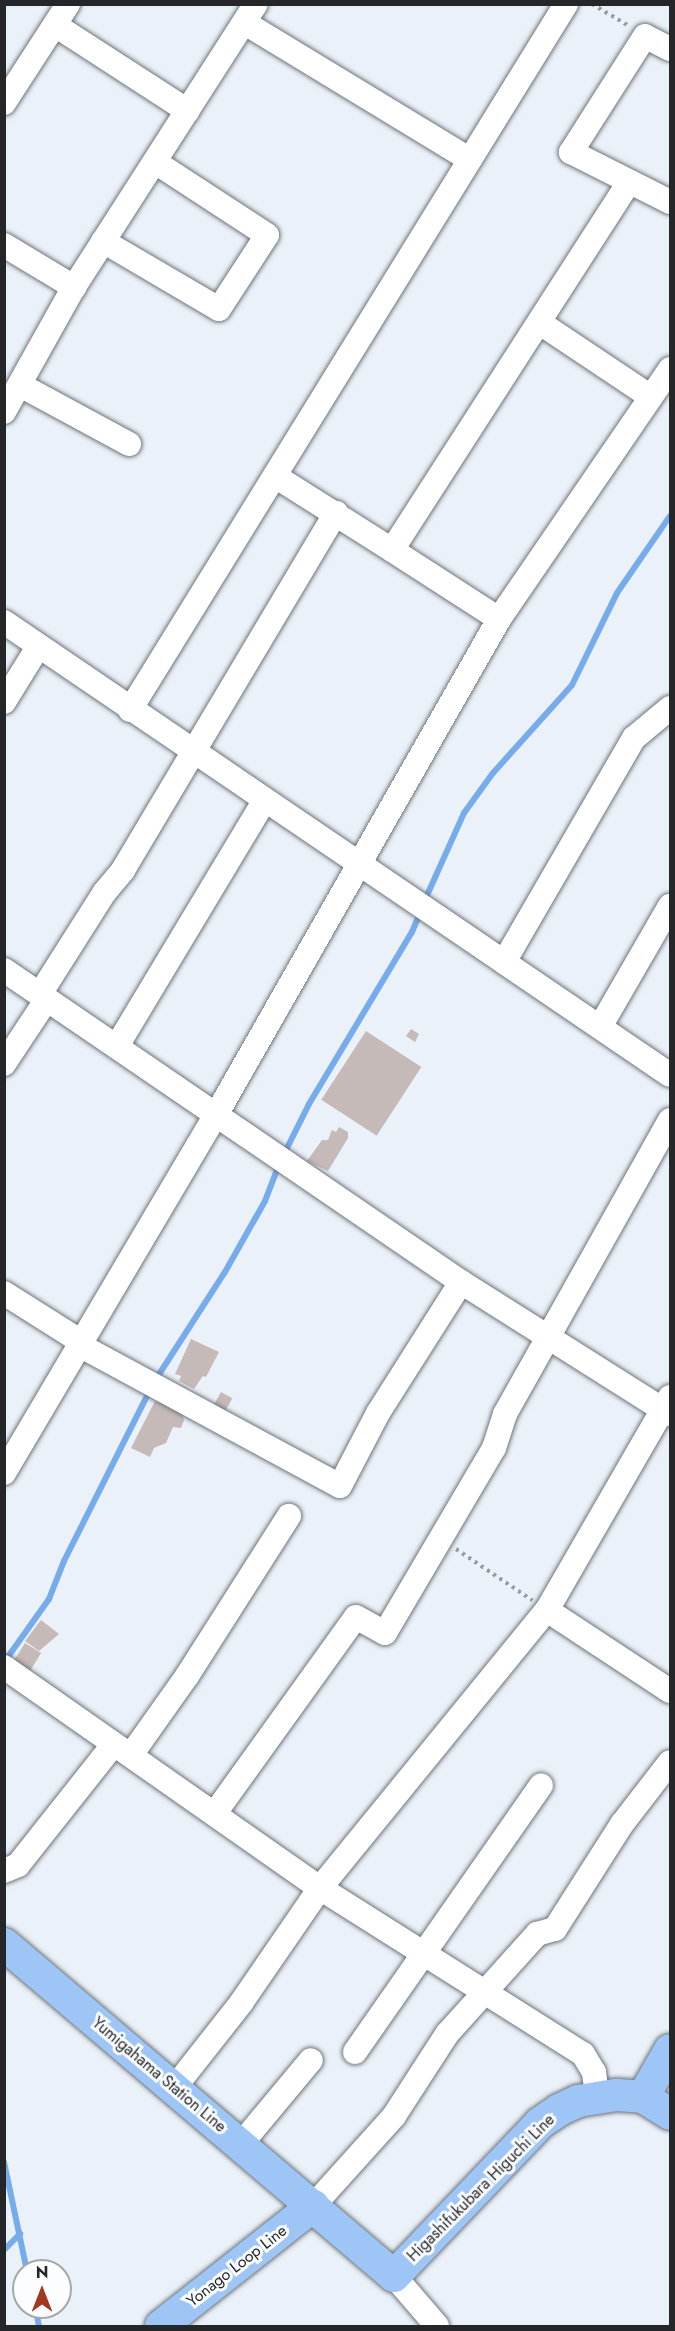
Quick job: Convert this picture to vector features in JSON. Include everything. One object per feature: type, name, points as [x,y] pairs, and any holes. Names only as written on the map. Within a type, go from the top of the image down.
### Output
[{"type":"main road","name":"Yumigahama Station Line","points":[[4,1944],[313,2206]]},
{"type":"main road","points":[[670,2050],[643,2097],[670,2114]]},
{"type":"main road","name":"Higashifukubara Higuchi Line","points":[[313,2206],[394,2276],[540,2123],[578,2101],[597,2097],[643,2097]]},
{"type":"main road","name":"Yonago Loop Line","points":[[161,2326],[313,2206]]},
{"type":"street","points":[[7,96],[68,4]]},
{"type":"street","points":[[130,710],[566,4]]},
{"type":"street","points":[[129,444],[10,398],[74,287],[250,14],[471,160]]},
{"type":"street","points":[[55,25],[188,111]]},
{"type":"street","points":[[670,50],[645,36],[571,152],[670,202]]},
{"type":"street","points":[[103,242],[219,309],[267,235],[154,162]]},
{"type":"street","points":[[392,550],[629,182]]},
{"type":"street","points":[[4,244],[74,287]]},
{"type":"street","points":[[540,323],[651,397]]},
{"type":"street","points":[[4,1473],[82,1345],[216,1115],[357,864],[499,619],[670,369]]},
{"type":"street","points":[[275,476],[499,619]]},
{"type":"street","points":[[4,1064],[104,893],[123,870],[336,513]]},
{"type":"street","points":[[4,622],[130,710],[670,1075]]},
{"type":"street","points":[[4,702],[38,647]]},
{"type":"street","points":[[504,962],[634,738],[670,708]]},
{"type":"street","points":[[117,1046],[264,801]]},
{"type":"street","points":[[600,1027],[670,906]]},
{"type":"street","points":[[4,970],[461,1282],[668,1407],[547,1610],[320,1888],[241,2003],[175,2087]]},
{"type":"street","points":[[215,1813],[356,1617],[385,1633],[494,1448],[505,1414],[551,1337],[620,1206],[670,1120]]},
{"type":"street","points":[[4,1293],[82,1345],[340,1486],[378,1413],[461,1282]]},
{"type":"street","points":[[4,1871],[18,1865],[187,1677],[289,1515]]},
{"type":"street","points":[[547,1610],[670,1691]]},
{"type":"street","points":[[4,1667],[320,1888],[484,1995],[584,2054],[594,2072],[597,2097]]},
{"type":"street","points":[[313,2206],[394,2116],[447,2034],[537,1934],[555,1929],[622,1824],[670,1762]]},
{"type":"street","points":[[355,2052],[541,1785]]},
{"type":"street","points":[[241,2144],[311,2060]]},
{"type":"street","points":[[394,2276],[437,2326]]},
{"type":"path","points":[[592,4],[645,36]]},
{"type":"path","points":[[440,1538],[547,1610]]},
{"type":"building","points":[[411,1029],[419,1034],[415,1042],[406,1036]]},
{"type":"building","points":[[366,1031],[421,1067],[377,1136],[321,1100]]},
{"type":"building","points":[[339,1127],[348,1132],[348,1138],[328,1171],[307,1161],[322,1140],[328,1140],[332,1130],[336,1132]]},
{"type":"building","points":[[191,1339],[219,1352],[206,1377],[203,1376],[194,1389],[179,1381],[181,1376],[175,1374]]},
{"type":"building","points":[[221,1392],[232,1398],[224,1413],[213,1407]]},
{"type":"building","points":[[155,1401],[181,1410],[184,1420],[181,1428],[173,1427],[166,1443],[154,1448],[150,1457],[131,1448]]},
{"type":"building","points":[[41,1620],[59,1634],[39,1651],[25,1641]]},
{"type":"building","points":[[25,1643],[41,1653],[26,1677],[10,1667]]},
{"type":"waterway","points":[[424,902],[464,813],[493,773],[572,685],[617,593],[670,516]]},
{"type":"waterway","points":[[283,1156],[309,1104],[412,932],[421,911]]},
{"type":"waterway","points":[[156,1379],[225,1272],[265,1201],[279,1165]]},
{"type":"waterway","points":[[5,1661],[49,1599],[64,1561],[151,1388]]},
{"type":"waterway","points":[[4,2162],[24,2259]]},
{"type":"waterway","points":[[4,2250],[20,2234]]},
{"type":"waterway","points":[[38,2319],[39,2326]]}]
